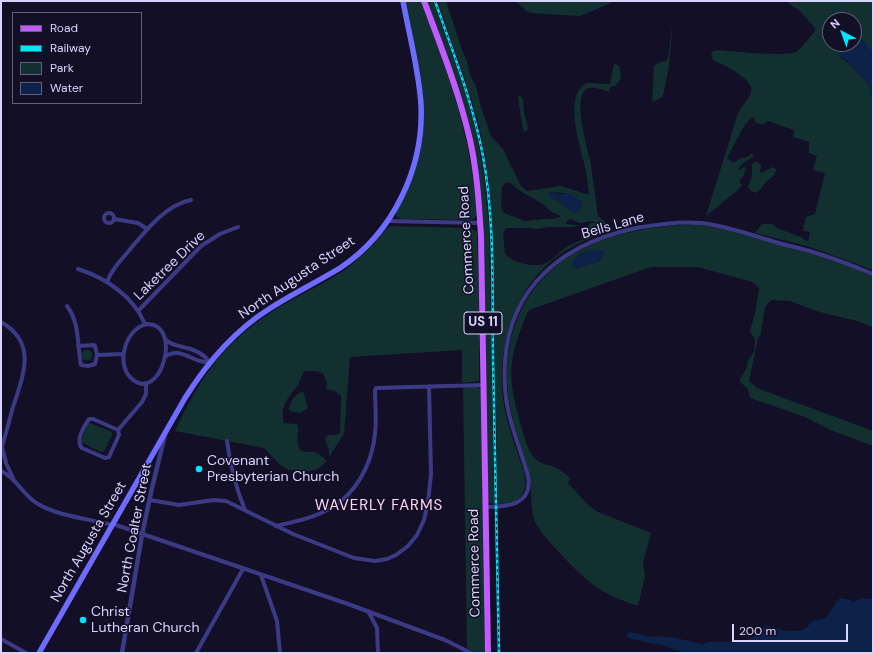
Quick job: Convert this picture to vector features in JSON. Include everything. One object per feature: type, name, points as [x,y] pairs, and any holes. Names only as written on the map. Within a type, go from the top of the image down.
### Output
[{"type":"main road","name":"North Augusta Street","points":[[39,653],[193,386],[210,363],[240,331],[267,310],[340,268],[354,257],[376,236],[388,221],[400,201],[409,180],[417,151],[420,130],[421,104],[402,1]]},
{"type":"main road","name":"Commerce Road","points":[[424,1],[466,125],[476,173],[480,223],[488,653]]},
{"type":"street","points":[[107,282],[114,269],[147,230],[171,208],[190,200]]},
{"type":"street","points":[[114,219],[138,223],[147,230]]},
{"type":"street","points":[[388,221],[480,223]]},
{"type":"street","name":"Bells Lane","points":[[486,507],[506,506],[517,503],[522,499],[527,491],[528,476],[506,399],[505,376],[507,350],[515,320],[528,292],[545,271],[569,253],[592,242],[629,230],[668,223],[694,223],[721,226],[812,252],[873,274]]},
{"type":"street","name":"Laketree Drive","points":[[138,311],[201,246],[220,234],[238,227]]},
{"type":"street","points":[[78,269],[107,282],[123,294],[138,311],[145,324]]},
{"type":"street","points":[[67,306],[74,319],[78,346],[81,365],[94,365],[96,363],[97,355],[94,345],[78,346]]},
{"type":"street","points":[[1,322],[10,328],[19,338],[24,347],[26,359],[20,386],[1,448],[13,478],[32,500],[44,507],[64,514],[113,525],[368,611],[444,640],[471,653]]},
{"type":"street","points":[[145,324],[157,326],[165,339],[165,357],[161,369],[151,383],[146,384],[138,382],[130,377],[125,369],[123,354],[129,338],[136,330],[145,324]]},
{"type":"street","points":[[165,339],[170,343],[195,350],[206,356],[210,363]]},
{"type":"street","points":[[165,357],[172,352],[175,352],[201,362],[210,363]]},
{"type":"street","points":[[97,355],[123,354]]},
{"type":"street","points":[[118,430],[93,419],[89,419],[84,426],[78,444],[82,448],[105,458],[109,457],[119,435],[118,430],[142,402],[146,394],[146,384]]},
{"type":"street","points":[[276,526],[305,519],[336,505],[356,485],[367,465],[374,444],[376,424],[376,388],[484,385]]},
{"type":"street","points":[[150,500],[179,505],[223,500],[276,526],[351,557],[375,561],[390,558],[399,554],[414,539],[422,526],[429,497],[431,474],[429,386]]},
{"type":"street","name":"North Coalter Street","points":[[122,653],[142,535],[166,432]]},
{"type":"street","points":[[227,441],[232,471],[245,510]]},
{"type":"street","points":[[1,472],[13,478]]},
{"type":"street","points":[[196,653],[243,568]]},
{"type":"street","points":[[261,575],[277,621],[280,653]]},
{"type":"street","points":[[368,611],[377,628],[378,653]]},
{"type":"street","points":[[1,639],[26,653]]},
{"type":"green space","points":[[405,1],[421,1],[455,98],[466,141],[473,182],[477,213],[475,218],[472,220],[401,219],[396,216],[414,173],[423,124]]},
{"type":"green space","points":[[427,1],[433,1],[464,87],[475,130],[483,172],[489,228],[494,504],[490,503],[488,500],[484,264],[475,157]]},
{"type":"green space","points":[[438,1],[446,1],[467,61],[470,75],[476,86],[480,104],[491,136],[503,149],[521,186],[527,191],[561,186],[589,195],[586,170],[575,122],[574,110],[576,99],[580,89],[587,83],[610,84],[614,64],[619,65],[621,76],[620,80],[615,86],[610,87],[609,92],[593,88],[585,90],[580,105],[582,126],[591,165],[598,216],[613,229],[572,247],[559,255],[543,269],[530,285],[519,303],[511,322],[505,343],[502,364],[504,405],[525,479],[524,491],[521,496],[512,502],[506,503],[498,504],[492,224],[487,167],[475,110]],"holes":[[[509,182],[520,191],[543,204],[550,211],[559,215],[560,217],[554,219],[525,221],[504,213],[501,206],[502,188],[504,184]],[[551,192],[569,194],[575,198],[581,207],[573,213],[549,195]],[[570,219],[580,223],[594,221],[594,223],[591,223],[587,227],[590,234],[588,236],[568,246],[552,259],[541,265],[524,264],[513,260],[505,254],[503,234],[506,228],[538,229],[548,227],[574,227],[578,225],[566,224],[566,222]]]},
{"type":"green space","points":[[516,1],[615,1],[579,16],[530,13]]},
{"type":"green space","points":[[785,1],[873,1],[873,53],[862,39],[862,12],[822,12],[822,52],[840,52],[839,57],[846,61],[868,83],[872,96],[873,270],[807,246],[755,233],[762,224],[772,224],[779,229],[801,237],[808,242],[810,232],[803,230],[806,217],[815,214],[825,173],[813,170],[817,156],[809,153],[809,142],[793,137],[794,130],[768,121],[765,124],[760,124],[755,122],[754,118],[752,117],[744,126],[727,158],[734,163],[752,153],[753,157],[743,163],[738,169],[739,170],[744,167],[746,168],[744,175],[739,181],[742,185],[706,216],[737,116],[751,92],[751,87],[744,78],[713,60],[711,53],[716,50],[770,54],[796,52],[804,45],[815,31],[815,28],[800,11]]},
{"type":"green space","points":[[673,19],[669,66],[664,92],[662,97],[652,102],[654,66],[658,63],[666,61],[668,57]]},
{"type":"green space","points":[[519,95],[523,99],[524,112],[528,128],[526,132],[523,130],[518,98]]},
{"type":"green space","points":[[756,161],[761,165],[761,173],[773,167],[776,169],[774,175],[756,193],[748,188],[752,175],[752,164]]},
{"type":"green space","points":[[695,224],[727,229],[827,258],[873,276],[873,327],[857,321],[816,311],[790,301],[772,300],[769,302],[765,307],[761,333],[758,339],[749,381],[757,388],[873,431],[873,446],[830,430],[805,417],[750,398],[748,389],[739,381],[747,367],[748,360],[754,352],[755,340],[750,331],[759,289],[752,282],[698,267],[651,267],[529,310],[515,345],[511,371],[517,412],[527,445],[533,457],[537,461],[555,467],[570,478],[568,483],[588,505],[598,512],[651,533],[643,563],[645,576],[638,606],[614,597],[592,584],[560,553],[543,533],[534,519],[528,469],[509,403],[507,370],[509,348],[514,327],[522,308],[533,290],[548,273],[564,259],[584,248],[610,237],[638,230]],"holes":[[[590,250],[603,250],[603,256],[599,261],[577,268],[572,264],[578,255]]]},
{"type":"green space","points":[[388,227],[470,228],[477,232],[479,381],[462,383],[462,350],[350,357],[344,434],[329,457],[329,451],[325,438],[328,435],[336,435],[340,433],[341,396],[335,391],[326,389],[327,383],[323,373],[305,371],[298,385],[286,402],[283,417],[284,423],[297,424],[298,446],[300,450],[321,455],[327,461],[318,469],[309,471],[289,470],[280,465],[264,448],[175,431],[195,392],[206,375],[245,331],[281,306],[334,277],[350,266]]},
{"type":"green space","points":[[87,349],[91,351],[93,355],[91,359],[87,361],[83,359],[81,355],[83,351]]},
{"type":"green space","points":[[463,387],[478,387],[481,390],[485,650],[483,653],[476,653],[467,648]]},
{"type":"green space","points":[[302,392],[304,393],[308,408],[300,413],[290,411],[289,409],[293,398]]},
{"type":"green space","points":[[90,423],[112,432],[104,452],[81,442],[87,425]]},
{"type":"water","points":[[862,39],[873,53],[873,110],[872,96],[868,83],[847,61],[839,57],[839,53],[862,52]]},
{"type":"water","points":[[552,192],[559,194],[569,193],[581,201],[582,205],[575,213],[573,213],[556,200],[549,197],[549,194]]},
{"type":"water","points":[[590,250],[603,250],[604,253],[600,260],[593,264],[574,268],[572,264],[577,256]]},
{"type":"water","points":[[840,598],[853,602],[862,598],[873,599],[873,653],[685,653],[665,646],[631,639],[626,636],[629,632],[652,637],[659,636],[676,638],[702,644],[708,642],[744,642],[755,636],[766,625],[784,630],[803,630],[814,621],[826,617]]},
{"type":"railway","points":[[435,1],[474,117],[487,181],[492,257],[499,653]]},
{"type":"place","name":"Covenant Presbyterian Church","points":[[199,469]]},
{"type":"place","name":"Christ Lutheran Church","points":[[83,620]]},
{"type":"district","name":"WAVERLY FARMS","points":[[379,506]]}]
